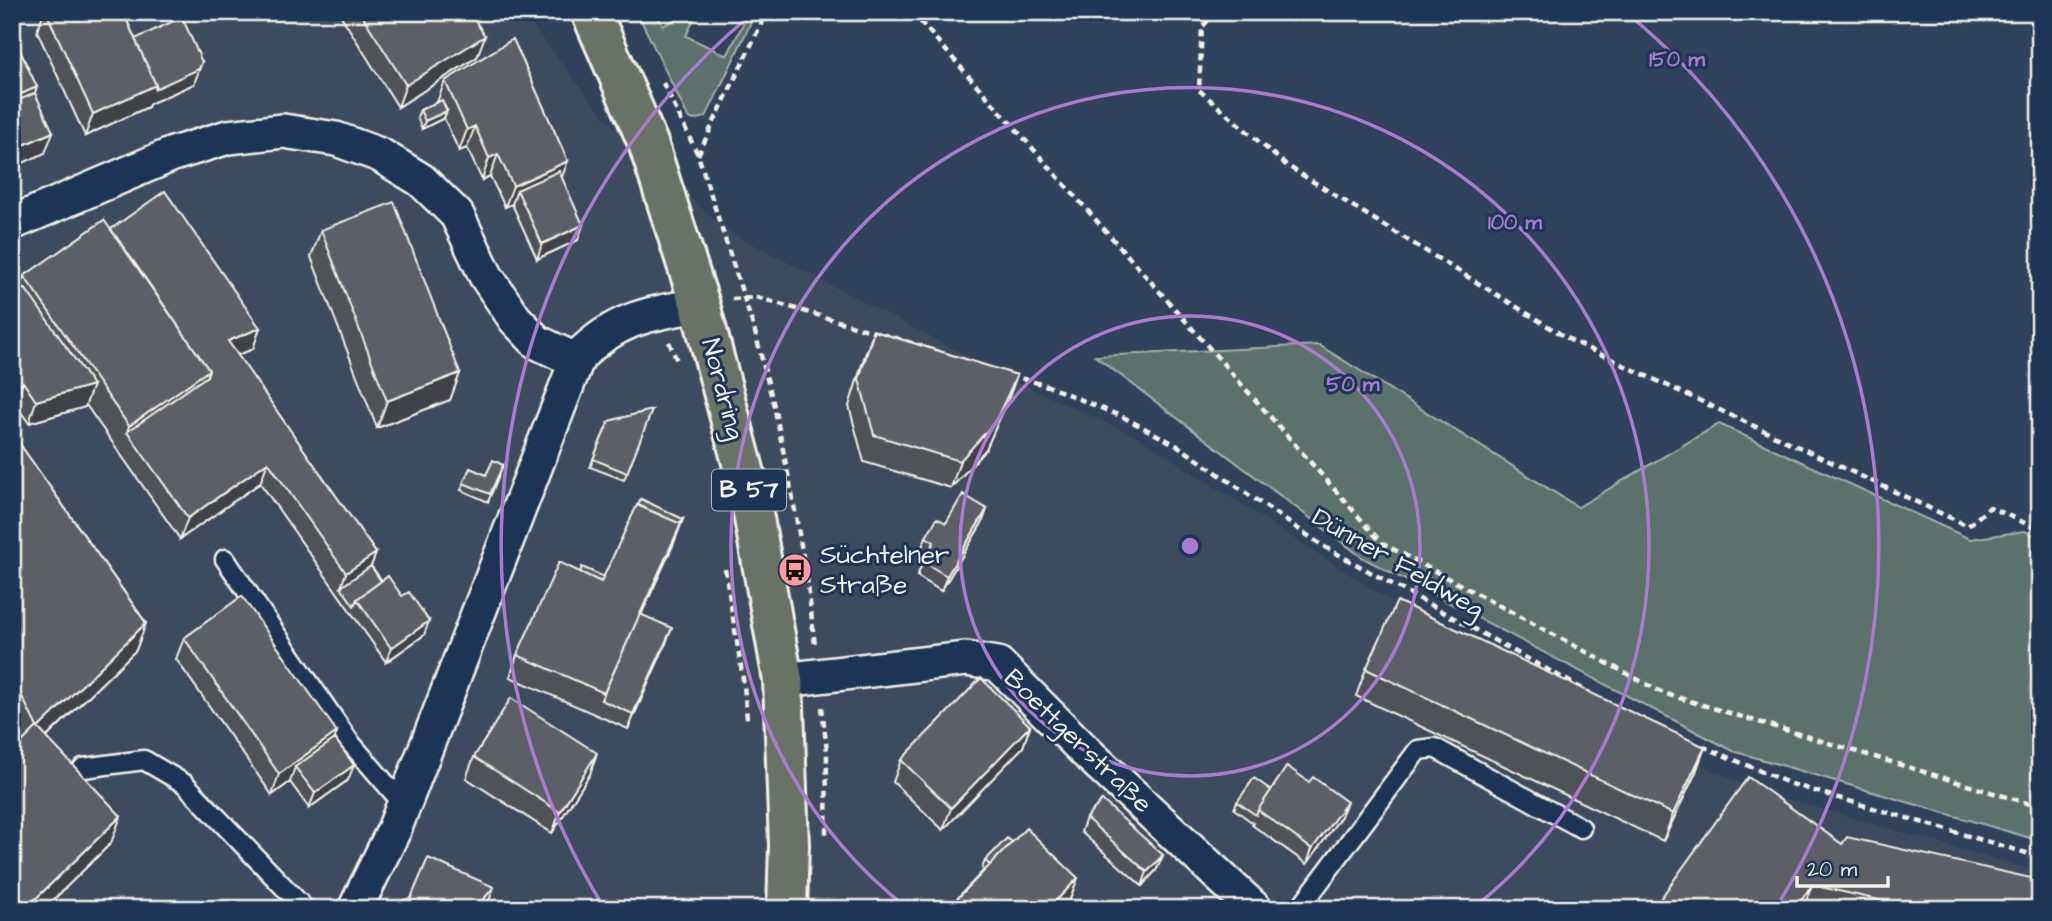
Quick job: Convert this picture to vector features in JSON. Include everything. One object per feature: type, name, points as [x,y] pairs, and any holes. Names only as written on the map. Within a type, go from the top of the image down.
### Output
[{"type":"main road","name":"Nordring","points":[[591,12],[648,143],[700,305],[748,485],[783,680],[789,845],[787,909]]},
{"type":"street","points":[[12,223],[173,154],[228,137],[283,131],[337,139],[380,155],[421,180],[457,215],[486,276],[515,319],[537,342],[577,362]]},
{"type":"street","points":[[355,909],[394,830],[577,362],[597,338],[620,324],[700,305]]},
{"type":"street","name":"Boettgerstraße","points":[[783,680],[966,659],[998,664],[1086,752],[1255,909]]},
{"type":"lane","points":[[225,559],[349,741],[404,805]]},
{"type":"lane","points":[[1299,909],[1418,750],[1435,748],[1581,828]]},
{"type":"lane","points":[[83,768],[144,760],[185,784],[305,909]]},
{"type":"path","points":[[755,332],[698,155],[767,12]]},
{"type":"path","points":[[912,12],[1382,543],[1663,692],[2040,807]]},
{"type":"path","points":[[1216,12],[1202,27],[1199,90],[1286,165],[1572,341],[1968,526],[1990,507],[2040,530]]},
{"type":"path","points":[[743,297],[768,301],[928,348]]},
{"type":"path","points":[[672,354],[679,365]]},
{"type":"path","name":"Dünner Feldweg","points":[[1004,373],[1048,386],[1125,418],[1178,446],[1323,546],[1601,699]]},
{"type":"path","points":[[725,568],[744,685],[747,724]]},
{"type":"path","points":[[1702,746],[1791,784],[2040,858]]},
{"type":"shaded area","points":[[12,12],[522,12],[605,118],[724,229],[1019,383],[1138,437],[1522,686],[1760,791],[2040,872],[2040,909],[12,909]]},
{"type":"green space","points":[[637,12],[656,12],[663,26],[689,12],[697,12],[686,36],[727,56],[749,12],[756,12],[706,117],[693,120],[688,117]]},
{"type":"green space","points":[[1319,345],[1578,507],[1719,424],[1970,539],[2025,531],[2040,538],[2040,841],[1733,751],[1363,558],[1095,356]]},
{"type":"building","points":[[46,12],[123,12],[156,85],[93,114]]},
{"type":"building","points":[[360,12],[470,12],[485,36],[406,85]]},
{"type":"building","points":[[182,17],[202,62],[199,69],[155,89],[156,85],[135,39]]},
{"type":"building","points":[[12,33],[37,87],[12,98]]},
{"type":"building","points":[[513,39],[568,161],[513,186],[498,154],[489,158],[475,126],[467,130],[445,81]]},
{"type":"building","points":[[35,93],[53,132],[12,150],[12,103]]},
{"type":"building","points":[[442,100],[447,111],[425,121],[420,110]]},
{"type":"building","points":[[559,171],[583,225],[542,244],[517,190]]},
{"type":"building","points":[[165,191],[260,328],[228,341],[376,553],[346,573],[268,462],[188,518],[127,432],[207,376],[209,370],[111,229]]},
{"type":"building","points":[[394,202],[460,373],[387,401],[321,230]]},
{"type":"building","points":[[104,220],[209,370],[129,426],[24,276]]},
{"type":"building","points":[[25,288],[93,385],[36,401],[23,382],[12,390],[12,297]]},
{"type":"building","points":[[874,331],[1017,375],[995,422],[960,461],[874,435],[859,379]]},
{"type":"building","points":[[652,410],[627,473],[593,459],[609,421]]},
{"type":"building","points":[[12,433],[146,623],[38,728],[121,816],[25,909],[12,909],[12,752],[37,727],[12,676]]},
{"type":"building","points":[[493,460],[503,465],[490,494],[463,483],[470,468],[486,475]]},
{"type":"building","points":[[963,494],[987,509],[947,576],[923,562],[934,542],[926,537],[937,518],[946,523]]},
{"type":"building","points":[[641,499],[683,519],[681,524],[638,505]]},
{"type":"building","points":[[637,505],[681,524],[604,693],[517,655],[559,562],[601,582]]},
{"type":"building","points":[[371,566],[381,581],[357,599],[354,606],[341,587]]},
{"type":"building","points":[[582,567],[604,577],[601,582],[580,572]]},
{"type":"building","points":[[388,576],[402,596],[409,592],[429,621],[391,648],[357,599]]},
{"type":"building","points":[[242,596],[337,732],[279,774],[184,638]]},
{"type":"building","points":[[1397,601],[1705,747],[1673,814],[1366,669]]},
{"type":"building","points":[[640,614],[672,628],[633,714],[601,700]]},
{"type":"building","points":[[981,678],[1030,726],[951,808],[901,760]]},
{"type":"building","points":[[511,698],[597,753],[560,812],[474,757]]},
{"type":"building","points":[[335,739],[354,765],[315,793],[295,767]]},
{"type":"building","points":[[1287,766],[1309,782],[1313,777],[1347,802],[1312,849],[1258,810]]},
{"type":"building","points":[[1748,777],[1842,844],[1847,837],[2040,880],[2040,909],[1919,909],[1812,885],[1795,909],[1653,909]]},
{"type":"building","points":[[1254,778],[1271,790],[1256,815],[1237,802]]},
{"type":"building","points":[[1102,800],[1163,855],[1147,872],[1086,818]]},
{"type":"building","points":[[1026,828],[1078,878],[1048,909],[947,909]]},
{"type":"building","points":[[1007,838],[1012,842],[990,865],[985,861]]},
{"type":"building","points":[[428,858],[494,887],[475,909],[406,909],[404,900],[411,898]]},
{"type":"place","name":"Süchtelner Straße","points":[[795,570]]}]
